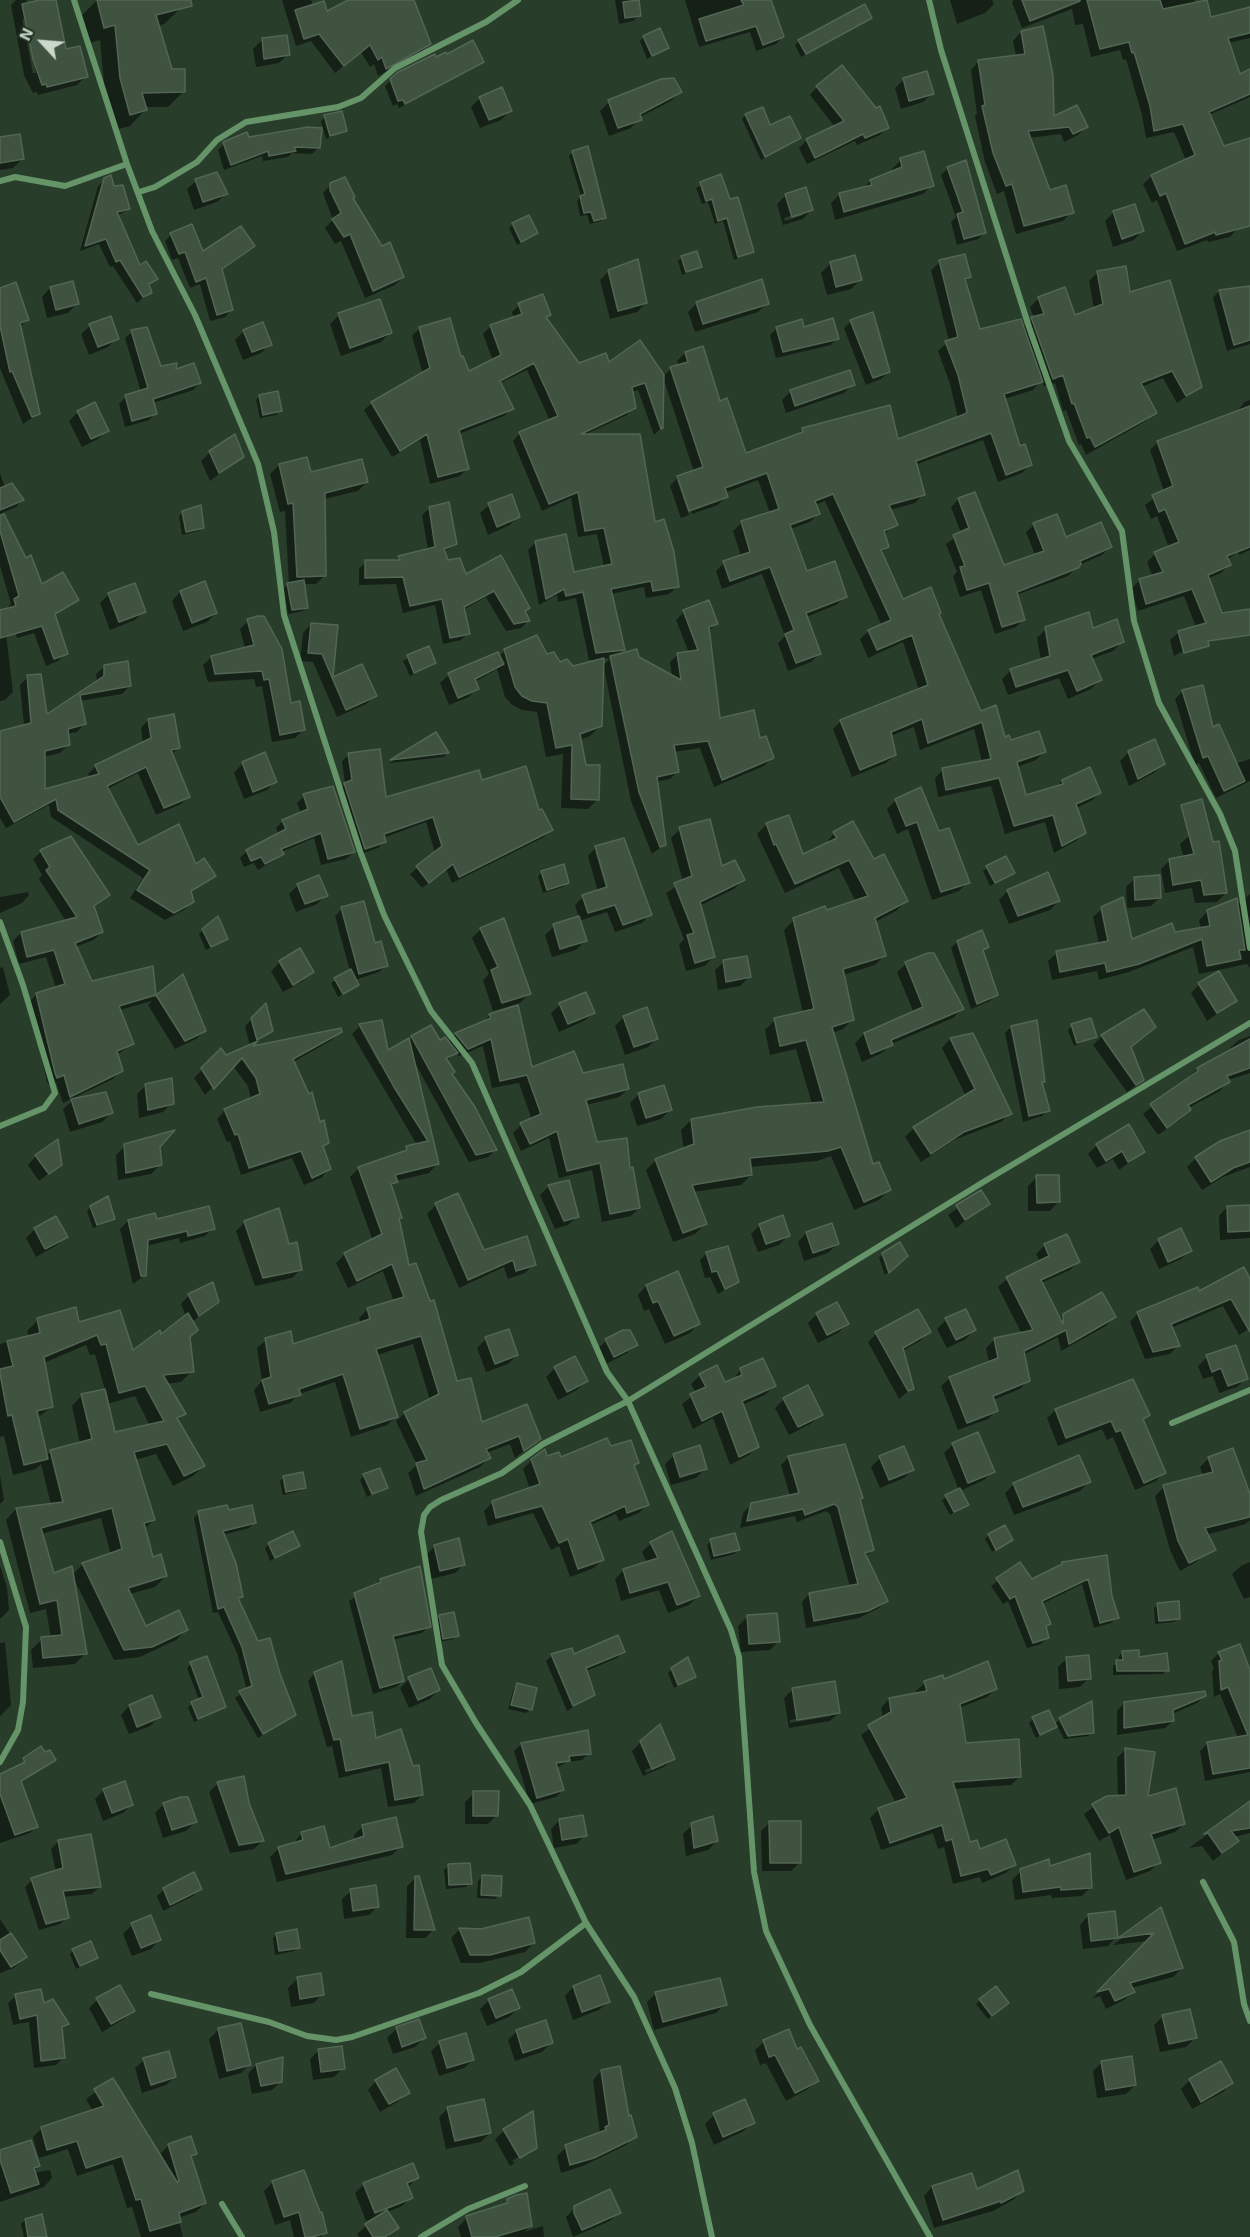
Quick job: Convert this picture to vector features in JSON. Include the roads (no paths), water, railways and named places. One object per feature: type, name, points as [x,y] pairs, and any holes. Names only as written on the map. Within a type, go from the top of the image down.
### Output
[{"type":"street","points":[[74,0],[127,164],[152,231],[195,315],[258,464],[274,531],[284,615],[360,851],[384,915],[431,1011],[472,1063],[607,1372],[628,1401],[731,1630],[739,1657],[754,1872],[766,1931],[810,2025],[930,2237]]},
{"type":"street","points":[[139,192],[155,187],[197,162],[217,140],[246,123],[338,107],[361,98],[395,68],[486,22],[518,0]]},
{"type":"street","points":[[929,0],[941,50],[1029,327],[1070,441],[1122,531],[1134,621],[1159,703],[1220,814],[1235,851],[1250,948]]},
{"type":"street","points":[[0,181],[15,177],[65,186],[127,164]]},
{"type":"street","points":[[0,922],[23,985],[55,1093],[44,1108],[0,1126]]},
{"type":"street","points":[[712,2237],[692,2143],[675,2088],[634,1997],[585,1923],[530,1804],[476,1723],[442,1665],[422,1532],[424,1515],[430,1507],[502,1473],[543,1444],[628,1401],[985,1181],[1250,1023]]},
{"type":"street","points":[[1172,1424],[1250,1390]]},
{"type":"street","points":[[0,1542],[26,1627],[23,1702],[18,1730],[0,1762]]},
{"type":"street","points":[[1203,1882],[1234,1942],[1244,2004],[1250,2021]]},
{"type":"street","points":[[151,1994],[269,2022],[307,2036],[336,2040],[352,2037],[479,1994],[521,1972],[585,1923]]},
{"type":"street","points":[[421,2237],[468,2209],[525,2186]]},
{"type":"street","points":[[222,2204],[242,2237]]}]
